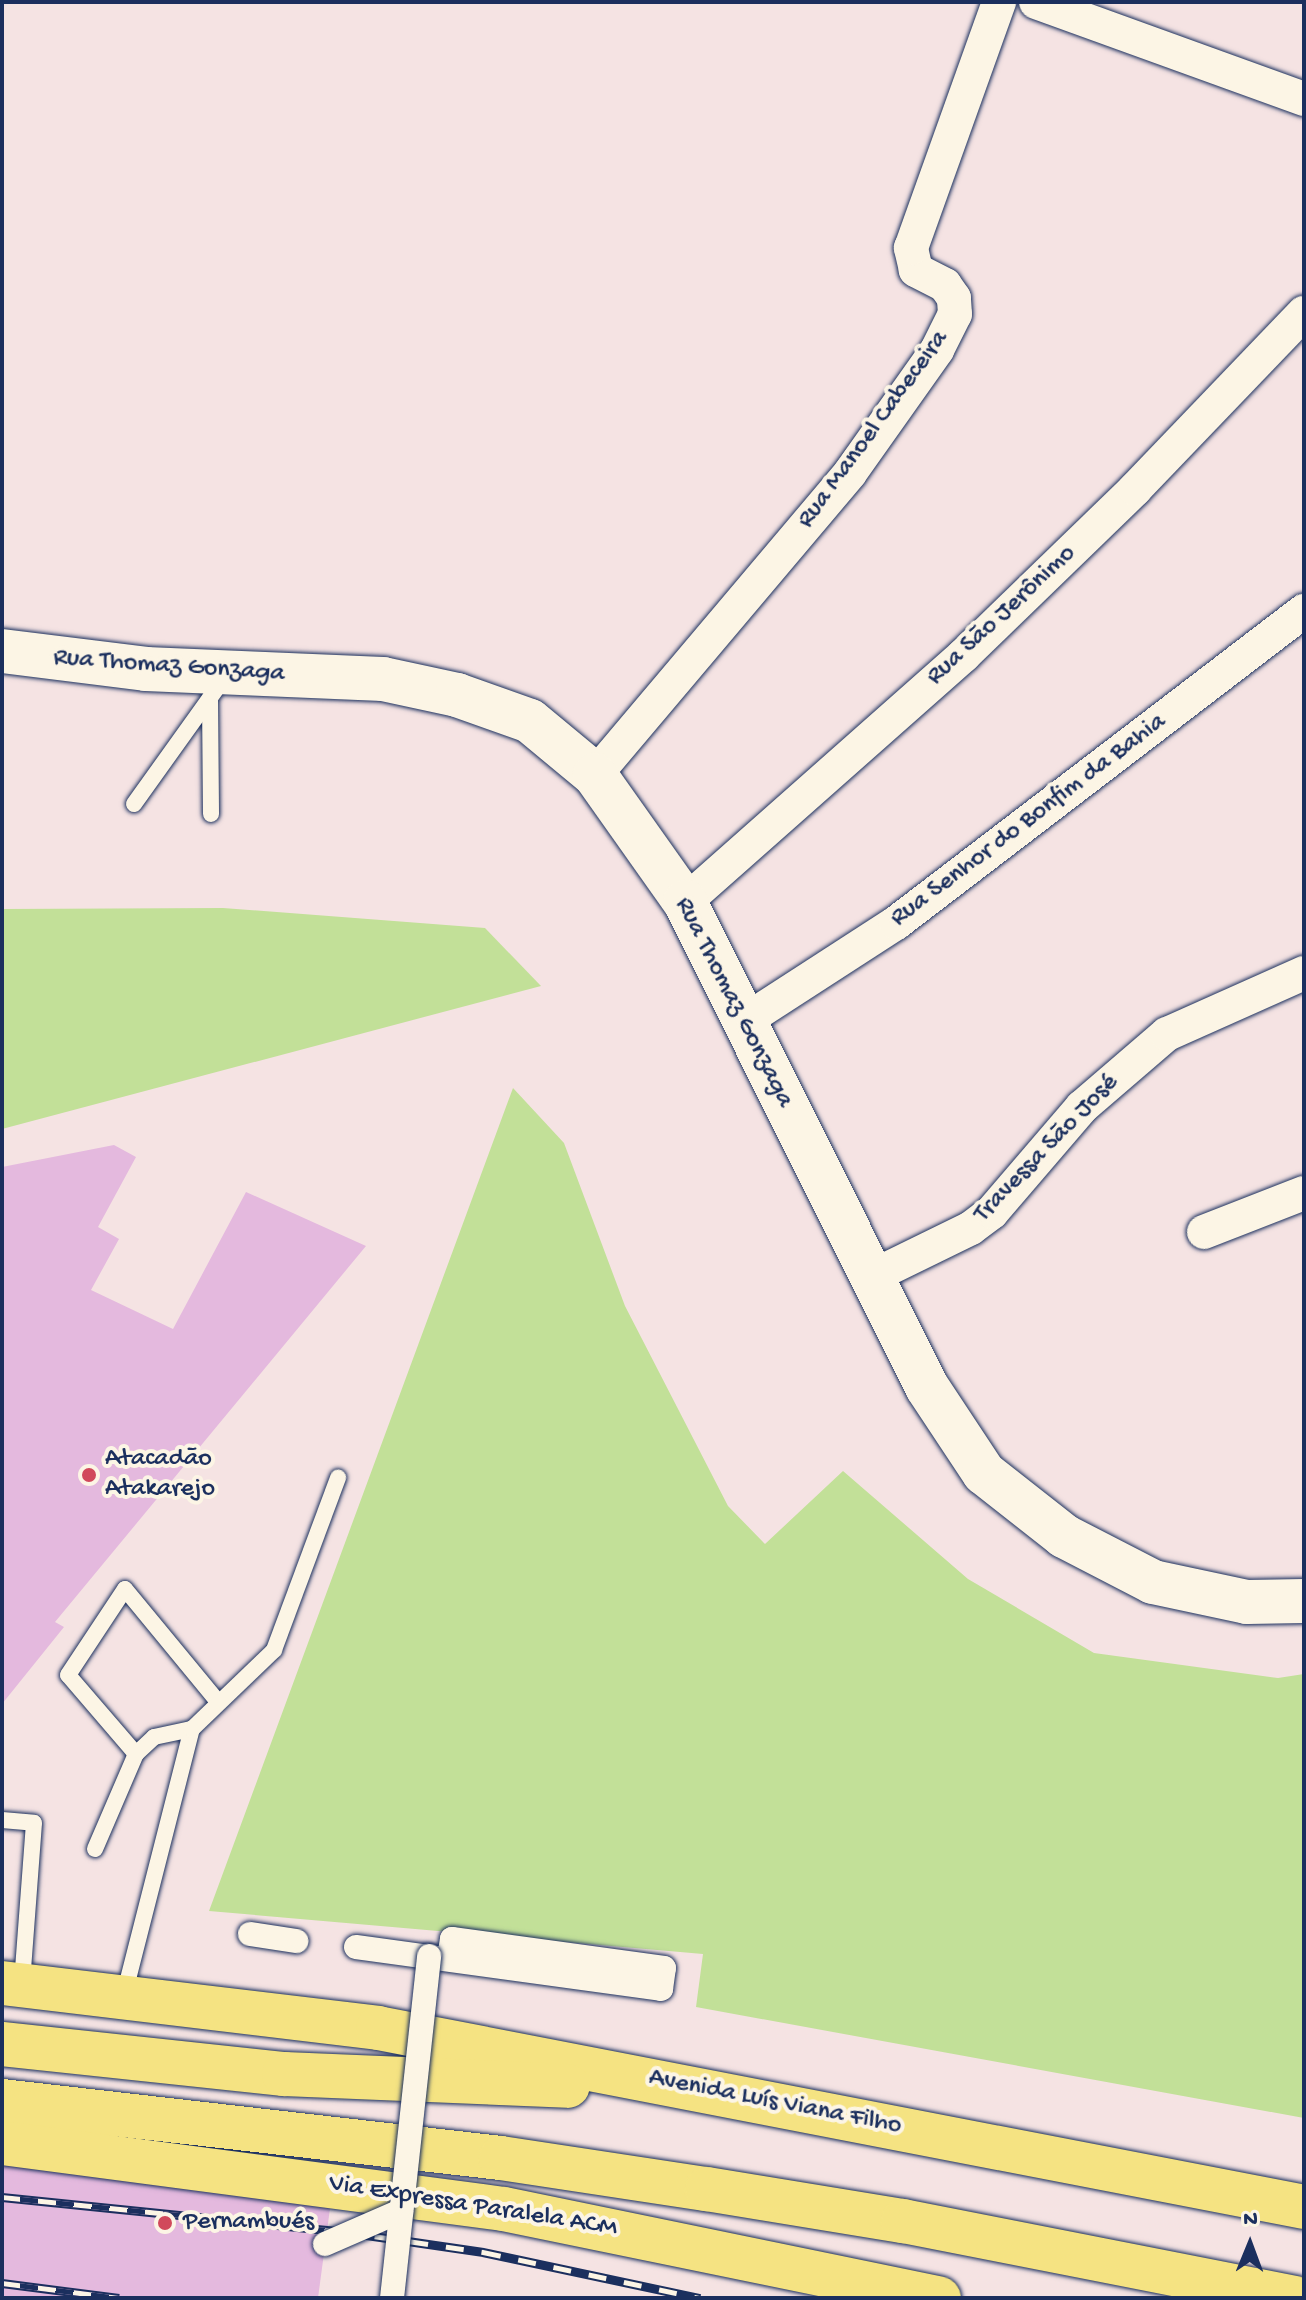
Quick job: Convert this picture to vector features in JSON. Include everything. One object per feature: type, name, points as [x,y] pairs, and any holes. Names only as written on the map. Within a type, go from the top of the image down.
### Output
[{"type":"main road","name":"Rua Thomaz Gonzaga","points":[[2,651],[146,669],[219,686],[383,679],[457,695],[530,721],[595,775],[685,902],[927,1387],[984,1473],[1064,1536],[1153,1582],[1247,1602],[1304,1601]]},
{"type":"main road","name":"Avenida Luís Viana Filho","points":[[12,1984],[378,2028],[722,2092],[1304,2207]]},
{"type":"main road","points":[[2,2044],[284,2074],[722,2092]]},
{"type":"main road","points":[[2,2101],[501,2158],[707,2189],[903,2221],[1296,2298]]},
{"type":"main road","name":"Via Expressa Paralela ACM","points":[[2,2143],[504,2209],[939,2298]]},
{"type":"street","name":"Rua Manoel Cabeceira","points":[[595,775],[850,473],[937,350],[955,314],[954,298],[945,285],[916,270],[911,248],[999,2]]},
{"type":"street","points":[[1036,2],[1304,99]]},
{"type":"street","name":"Rua São Jerônimo","points":[[685,902],[964,655],[1135,489],[1304,313]]},
{"type":"street","name":"Rua Senhor do Bonfim da Bahia","points":[[746,1020],[896,923],[1304,611]]},
{"type":"street","name":"Travessa São José","points":[[871,1277],[971,1228],[992,1212],[1082,1107],[1167,1034],[1304,973]]},
{"type":"street","points":[[1204,1232],[1304,1193]]},
{"type":"street","points":[[250,1934],[296,1941]]},
{"type":"street","points":[[356,1947],[661,1989],[664,1968],[452,1939],[450,1952],[636,1979]]},
{"type":"street","points":[[392,2298],[429,1956]]},
{"type":"street","points":[[325,2244],[401,2211]]},
{"type":"lane","points":[[134,804],[219,686]]},
{"type":"lane","points":[[211,814],[219,686]]},
{"type":"lane","points":[[123,1997],[192,1729],[274,1650],[338,1478]]},
{"type":"lane","points":[[136,1754],[68,1675],[125,1589],[218,1702]]},
{"type":"lane","points":[[95,1849],[136,1754],[154,1737],[192,1729]]},
{"type":"lane","points":[[2,1820],[34,1823],[12,1984]]},
{"type":"green space","points":[[223,908],[485,928],[541,986],[2,1129],[2,909]]},
{"type":"green space","points":[[513,1088],[564,1143],[625,1306],[728,1506],[765,1544],[843,1471],[968,1579],[1094,1653],[1278,1678],[1304,1674],[1304,2118],[696,2007],[703,1954],[209,1911]]},
{"type":"building","name":"Atacadão Atakarejo","points":[[114,1145],[136,1157],[98,1227],[119,1239],[91,1290],[173,1329],[246,1192],[366,1246],[55,1622],[64,1627],[2,1704],[2,1167]]},
{"type":"building","name":"Pernambués","points":[[2,2165],[331,2201],[318,2298],[2,2298]]},
{"type":"railway","points":[[2,2197],[339,2231],[483,2252],[700,2298]]},
{"type":"railway","points":[[2,2283],[119,2298]]},
{"type":"place","name":"Atacadão Atakarejo","points":[[89,1475]]},
{"type":"place","name":"Pernambués","points":[[165,2223]]}]
